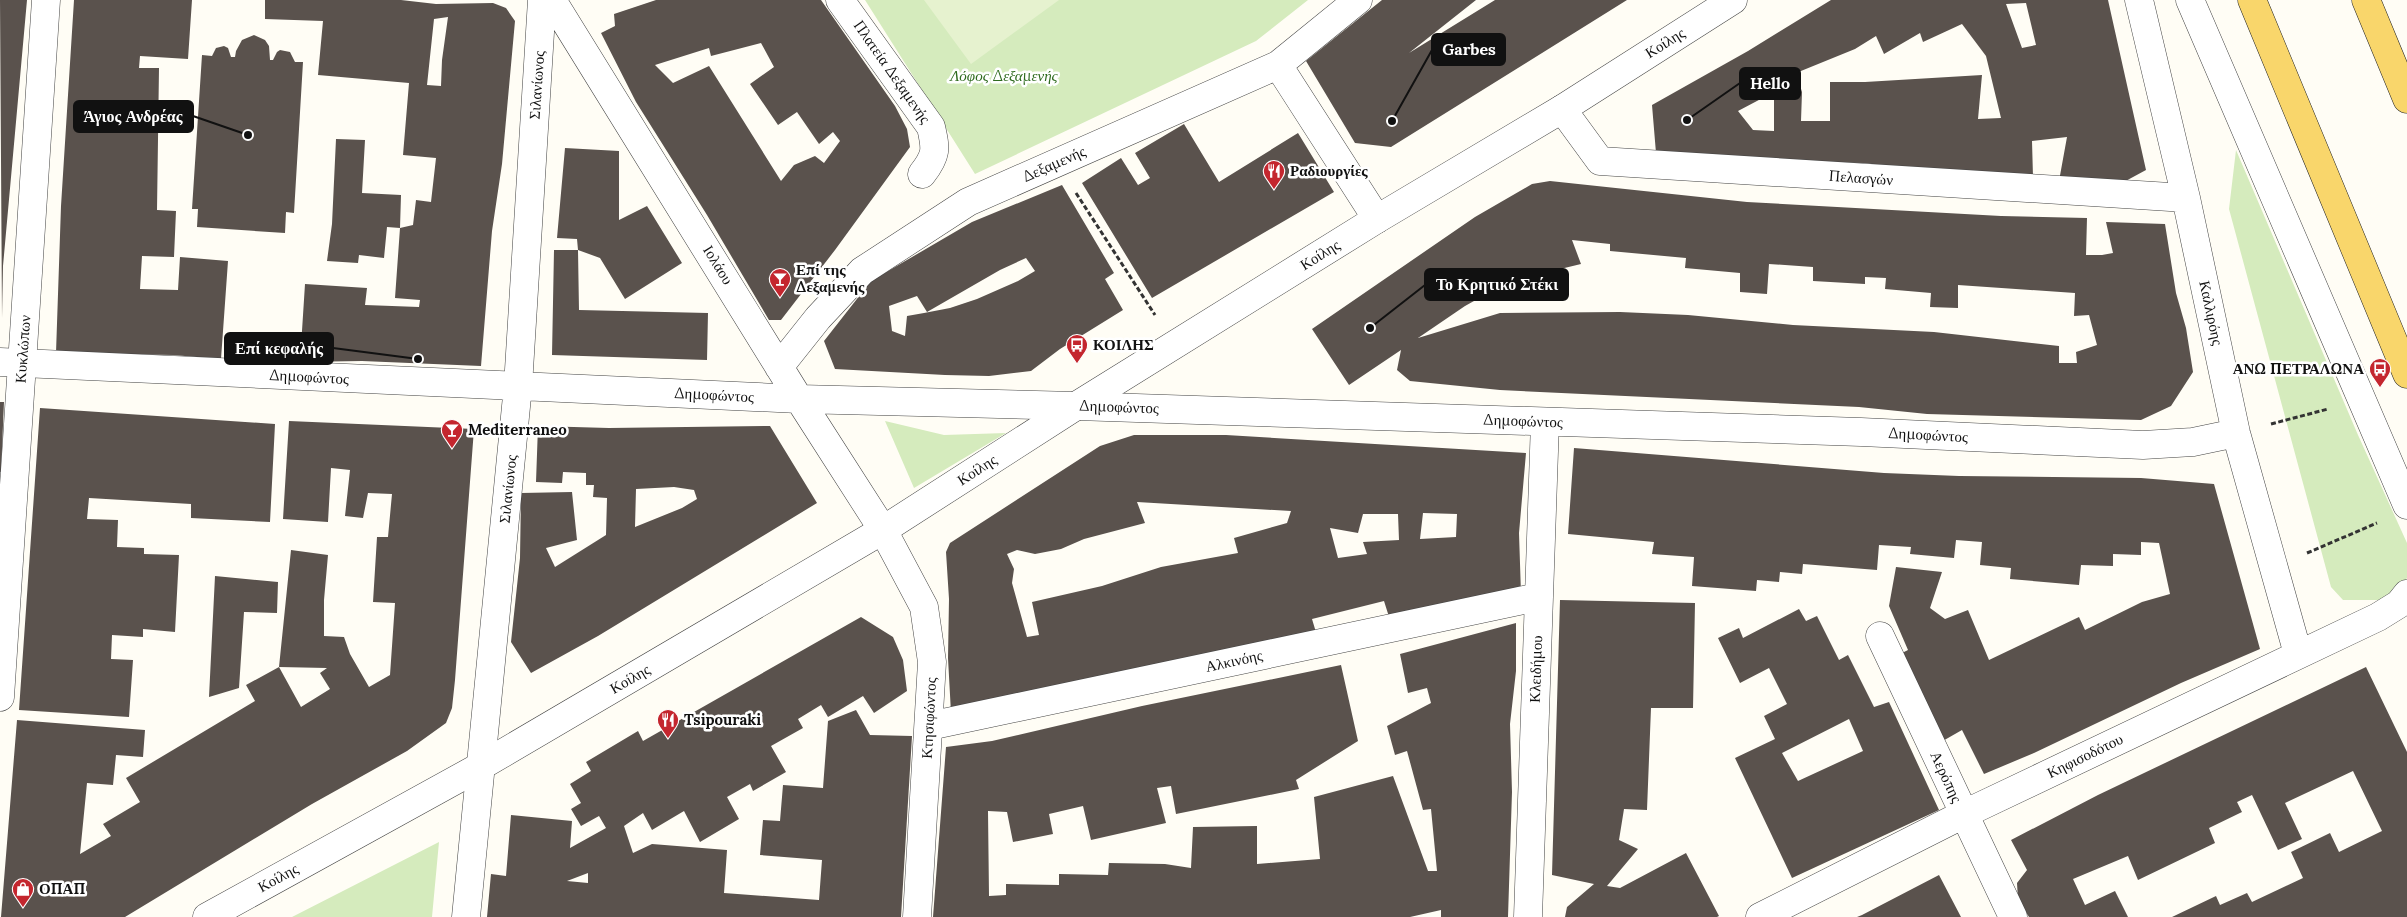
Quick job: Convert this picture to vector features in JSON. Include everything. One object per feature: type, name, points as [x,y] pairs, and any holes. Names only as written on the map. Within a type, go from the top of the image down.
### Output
[{"type":"main road","points":[[2366,0],[2407,99]]},
{"type":"main road","points":[[2253,3],[2407,374]]},
{"type":"street","name":"Κυκλώπων","points":[[0,697],[11,363],[46,0]]},
{"type":"street","name":"Σιλανίωνος","points":[[466,917],[518,386],[542,0]]},
{"type":"street","name":"Ιολάου","points":[[552,0],[779,367],[883,530]]},
{"type":"street","name":"Πλατεία Δεξαμενής","points":[[840,0],[931,127],[936,148],[932,162],[922,174]]},
{"type":"street","name":"Δεξαμενής","points":[[779,367],[818,318],[862,271],[968,202],[1278,64],[1358,0]]},
{"type":"street","name":"Κοίλης","points":[[207,917],[481,766],[883,530],[1076,406],[1377,219],[1562,109],[1733,0]]},
{"type":"street","name":"Καλλιρόης","points":[[2139,0],[2186,198],[2236,433],[2298,654]]},
{"type":"street","points":[[2190,0],[2407,504]]},
{"type":"street","points":[[1278,64],[1377,219]]},
{"type":"street","name":"Πελασγών","points":[[1562,109],[1600,161],[2186,198]]},
{"type":"street","name":"Δημοφώντος","points":[[11,363],[799,399],[1076,406],[1545,422],[2143,445],[2193,442],[2236,433]]},
{"type":"street","name":"Κλειδήμου","points":[[1528,917],[1545,422]]},
{"type":"street","name":"Κτησιφώντος","points":[[883,530],[924,607],[932,662],[917,917]]},
{"type":"street","name":"Κηφισοδότου","points":[[1760,917],[1964,814],[2378,616],[2398,604],[2407,594]]},
{"type":"street","name":"Αλκινόης","points":[[929,726],[1538,597]]},
{"type":"street","name":"Αερόπης","points":[[1880,636],[2013,917]]},
{"type":"path","points":[[1056,163],[1137,287]]},
{"type":"path","points":[[2236,433],[2362,400]]},
{"type":"path","points":[[2274,567],[2380,521]]},
{"type":"green space","name":"Λόφος Δεξαμενής","points":[[865,0],[1308,0],[1256,41],[975,174]]},
{"type":"green space","points":[[924,0],[1059,0],[971,64]]},
{"type":"green space","points":[[2236,150],[2358,435],[2407,543],[2407,578],[2397,591],[2384,600],[2343,600],[2331,587],[2229,209]]},
{"type":"green space","points":[[885,421],[944,435],[1006,433],[914,488]]},
{"type":"green space","points":[[439,842],[432,917],[292,917]]},
{"type":"building","points":[[0,0],[27,0],[3,266],[2,318]]},
{"type":"building","points":[[74,0],[192,0],[188,59],[140,56],[139,68],[159,68],[157,210],[176,211],[174,257],[142,256],[140,289],[178,290],[180,257],[228,261],[221,359],[173,355],[56,353],[61,206]]},
{"type":"building","points":[[265,0],[401,0],[436,4],[493,3],[506,8],[515,21],[502,164],[492,231],[481,366],[362,361],[300,362],[305,284],[367,288],[365,305],[419,307],[420,300],[395,298],[400,228],[413,225],[416,200],[431,202],[436,158],[403,155],[409,83],[318,75],[323,21],[265,19]],"holes":[[[448,17],[442,60],[441,86],[427,85],[434,19]]]},
{"type":"building","points":[[656,0],[821,0],[895,106],[907,129],[910,147],[781,320],[769,320],[707,215],[636,102],[601,33],[615,26],[614,14]],"holes":[[[761,43],[774,67],[750,84],[778,125],[797,112],[819,144],[833,132],[840,141],[824,163],[815,156],[794,165],[781,181],[709,66],[673,83],[655,65],[709,48],[711,56]]]},
{"type":"building","points":[[1382,0],[1476,0],[1409,53],[1495,0],[1627,0],[1391,147],[1355,143],[1306,61]]},
{"type":"building","points":[[1831,0],[2108,0],[2146,170],[2109,190],[2059,181],[2067,137],[2032,141],[2033,177],[1974,177],[1864,163],[1774,162],[1656,153],[1652,105],[1748,51]],"holes":[[[2026,3],[2036,45],[2022,48],[2006,4]],[[1962,24],[1986,56],[2001,118],[1978,119],[1982,75],[1865,82],[1830,82],[1830,121],[1801,121],[1802,92],[1796,73],[1855,49],[1876,36],[1884,54],[1920,33],[1923,42]],[[1774,92],[1774,131],[1753,130],[1738,111]]]},
{"type":"building","points":[[254,35],[265,40],[269,46],[270,60],[273,60],[280,50],[290,52],[295,62],[303,62],[294,213],[286,212],[285,233],[197,227],[198,209],[192,209],[202,55],[212,56],[216,48],[224,46],[228,48],[231,57],[235,57],[242,40]]},
{"type":"building","points":[[1184,124],[1219,182],[1298,133],[1334,192],[1152,298],[1082,183],[1121,158],[1138,185],[1150,178],[1135,153]]},
{"type":"building","points":[[336,139],[365,140],[362,193],[401,195],[400,228],[387,227],[384,258],[359,255],[358,263],[327,261],[332,224]]},
{"type":"building","points":[[565,148],[619,151],[619,220],[647,206],[682,263],[625,299],[600,258],[578,250],[577,239],[557,238]]},
{"type":"building","points":[[1550,181],[1747,202],[2001,216],[2087,218],[2086,255],[2113,253],[2106,222],[2165,224],[2176,293],[2186,328],[2193,372],[2171,406],[2141,420],[1927,414],[1859,407],[1500,390],[1410,381],[1397,370],[1401,350],[1349,385],[1312,329],[1475,217],[1532,184]],"holes":[[[1572,240],[1610,244],[1610,251],[1686,258],[1685,268],[1740,273],[1740,292],[1767,294],[1769,264],[1813,267],[1813,281],[1865,284],[1865,277],[1886,278],[1885,289],[1931,293],[1930,307],[1958,308],[1958,285],[2075,293],[2074,316],[2089,315],[2097,345],[2076,352],[2077,363],[2059,363],[2059,346],[1934,332],[1793,325],[1688,315],[1620,312],[1500,313],[1418,338],[1465,306],[1510,281],[1581,264]]]},
{"type":"building","points":[[1062,185],[1114,273],[1105,279],[1123,310],[1060,349],[1031,371],[989,376],[835,369],[824,341],[871,281],[972,222]],"holes":[[[1026,258],[1035,271],[1018,281],[977,299],[950,308],[907,316],[905,336],[892,331],[889,306],[917,296],[927,312],[1000,270]]]},
{"type":"building","points":[[554,250],[578,250],[579,310],[708,313],[707,360],[552,355]]},
{"type":"building","points":[[0,402],[4,402],[1,472],[0,472]]},
{"type":"building","points":[[40,408],[275,424],[270,522],[191,518],[191,504],[89,498],[87,519],[118,520],[117,547],[144,548],[144,554],[179,555],[175,632],[143,629],[143,637],[112,635],[111,659],[133,660],[129,717],[19,710]]},
{"type":"building","points":[[289,421],[474,429],[455,680],[452,708],[446,723],[407,751],[312,804],[125,917],[1,917],[17,720],[145,730],[143,757],[116,755],[113,785],[87,783],[80,854],[111,836],[103,824],[140,802],[126,778],[255,701],[246,685],[279,667],[291,550],[328,555],[324,600],[324,636],[344,637],[350,654],[369,687],[390,675],[395,603],[373,602],[377,537],[388,537],[392,494],[368,493],[363,518],[345,516],[350,470],[331,468],[328,522],[283,519]],"holes":[[[279,667],[327,668],[320,673],[330,689],[301,707]]]},
{"type":"building","points":[[538,426],[609,428],[770,426],[817,503],[598,636],[531,673],[511,642],[520,558],[521,493],[572,492],[577,540],[546,548],[555,567],[606,535],[607,498],[593,497],[594,485],[586,485],[586,473],[563,472],[562,483],[536,482]],"holes":[[[674,487],[694,490],[697,499],[682,508],[635,527],[636,489]]]},
{"type":"building","points":[[1134,435],[1226,435],[1526,453],[1519,533],[1521,594],[1390,620],[1384,601],[1312,619],[1318,639],[951,713],[948,658],[949,599],[946,552],[950,543],[1100,446]],"holes":[[[1137,502],[1291,511],[1287,523],[1234,538],[1238,553],[1161,567],[1102,586],[1032,602],[1039,635],[1027,637],[1012,583],[1014,569],[1007,554],[1017,550],[1035,554],[1061,549],[1084,539],[1145,523]],[[1423,513],[1457,514],[1456,537],[1420,539]],[[1363,514],[1398,514],[1399,540],[1363,542],[1367,554],[1338,558],[1330,528],[1358,533]]]},
{"type":"building","points":[[1574,448],[1884,473],[1959,476],[2141,478],[2214,484],[2260,649],[2181,683],[2034,753],[1984,774],[1962,730],[1941,742],[1898,655],[1908,650],[1889,606],[1896,567],[1942,572],[1930,608],[1945,619],[1968,610],[1989,660],[2079,617],[2085,630],[2142,602],[2170,594],[2159,543],[2141,542],[2141,555],[2113,554],[2113,566],[2081,565],[2079,585],[2010,579],[2011,568],[1980,565],[1982,542],[1956,540],[1954,558],[1910,554],[1911,547],[1879,545],[1877,570],[1803,564],[1802,574],[1780,572],[1779,582],[1757,580],[1756,591],[1692,586],[1694,557],[1652,554],[1654,542],[1568,534]]},
{"type":"building","points":[[215,576],[278,582],[277,613],[244,612],[239,688],[209,697]]},
{"type":"building","points":[[1560,600],[1695,603],[1693,708],[1651,708],[1647,810],[1624,809],[1619,840],[1638,849],[1607,886],[1620,888],[1686,853],[1719,916],[1717,917],[1565,917],[1567,907],[1594,884],[1552,875]]},
{"type":"building","points":[[1799,609],[1806,621],[1817,616],[1839,660],[1848,655],[1874,707],[1889,702],[1939,810],[1792,878],[1735,758],[1775,739],[1764,716],[1787,704],[1769,668],[1740,683],[1718,638],[1739,628],[1743,638]],"holes":[[[1849,719],[1863,751],[1798,781],[1782,753]]]},
{"type":"building","points":[[861,617],[893,637],[903,660],[907,691],[874,713],[863,696],[828,717],[821,705],[798,719],[803,728],[771,746],[786,772],[753,791],[750,784],[727,797],[739,819],[700,842],[684,811],[652,830],[643,813],[624,826],[633,853],[652,844],[727,850],[724,893],[819,900],[822,860],[760,855],[763,820],[780,821],[783,785],[823,788],[828,721],[856,710],[870,735],[912,736],[901,917],[487,917],[491,874],[506,876],[511,815],[572,821],[570,848],[606,828],[599,816],[581,826],[571,809],[581,803],[570,784],[591,771],[586,762],[638,731],[643,741]],"holes":[[[588,873],[588,883],[567,881]]]},
{"type":"building","points":[[1516,623],[1516,671],[1510,724],[1512,792],[1508,917],[1441,917],[1441,910],[1410,917],[933,917],[946,747],[992,741],[1142,706],[1341,665],[1358,741],[1296,780],[1299,789],[1176,814],[1171,786],[1157,788],[1166,823],[1091,840],[1083,806],[1049,814],[1053,834],[1013,842],[1007,812],[988,811],[989,896],[1006,895],[1006,884],[1059,885],[1059,874],[1108,875],[1109,863],[1165,864],[1191,868],[1193,827],[1257,826],[1257,864],[1320,859],[1314,797],[1393,776],[1428,871],[1437,871],[1431,809],[1423,810],[1407,751],[1395,755],[1387,726],[1431,703],[1427,688],[1408,693],[1400,654]]},
{"type":"building","points":[[2366,667],[2407,752],[2407,917],[2172,917],[2216,896],[2220,905],[2247,893],[2252,902],[2303,878],[2291,852],[2330,833],[2339,852],[2382,831],[2353,771],[2285,803],[2302,839],[2278,850],[2252,795],[2237,802],[2242,812],[2209,828],[2215,843],[2138,880],[2128,856],[2073,879],[2085,905],[2115,891],[2128,917],[2029,917],[2018,900],[2017,883],[2027,870],[2011,840],[2098,795]]},
{"type":"building","points":[[1939,875],[1961,917],[1857,917],[1862,915]]},
{"type":"place","name":"Hello","points":[[1687,120]]},
{"type":"place","name":"Garbes","points":[[1392,121]]},
{"type":"place","name":"Άγιος Ανδρέας","points":[[248,135]]},
{"type":"place","name":"Ραδιουργίες","points":[[1274,190]]},
{"type":"place","name":"Επί της Δεξαμενής","points":[[780,298]]},
{"type":"place","name":"Το Κρητικό Στέκι","points":[[1370,328]]},
{"type":"place","name":"Επί κεφαλής","points":[[418,359]]},
{"type":"place","name":"ΚΟΙΛΗΣ","points":[[1077,364]]},
{"type":"place","name":"ΑΝΩ ΠΕΤΡΑΛΩΝΑ","points":[[2380,388]]},
{"type":"place","name":"Mediterraneo","points":[[452,449]]},
{"type":"place","name":"Tsipouraki","points":[[668,739]]},
{"type":"place","name":"ΟΠΑΠ","points":[[23,908]]}]
